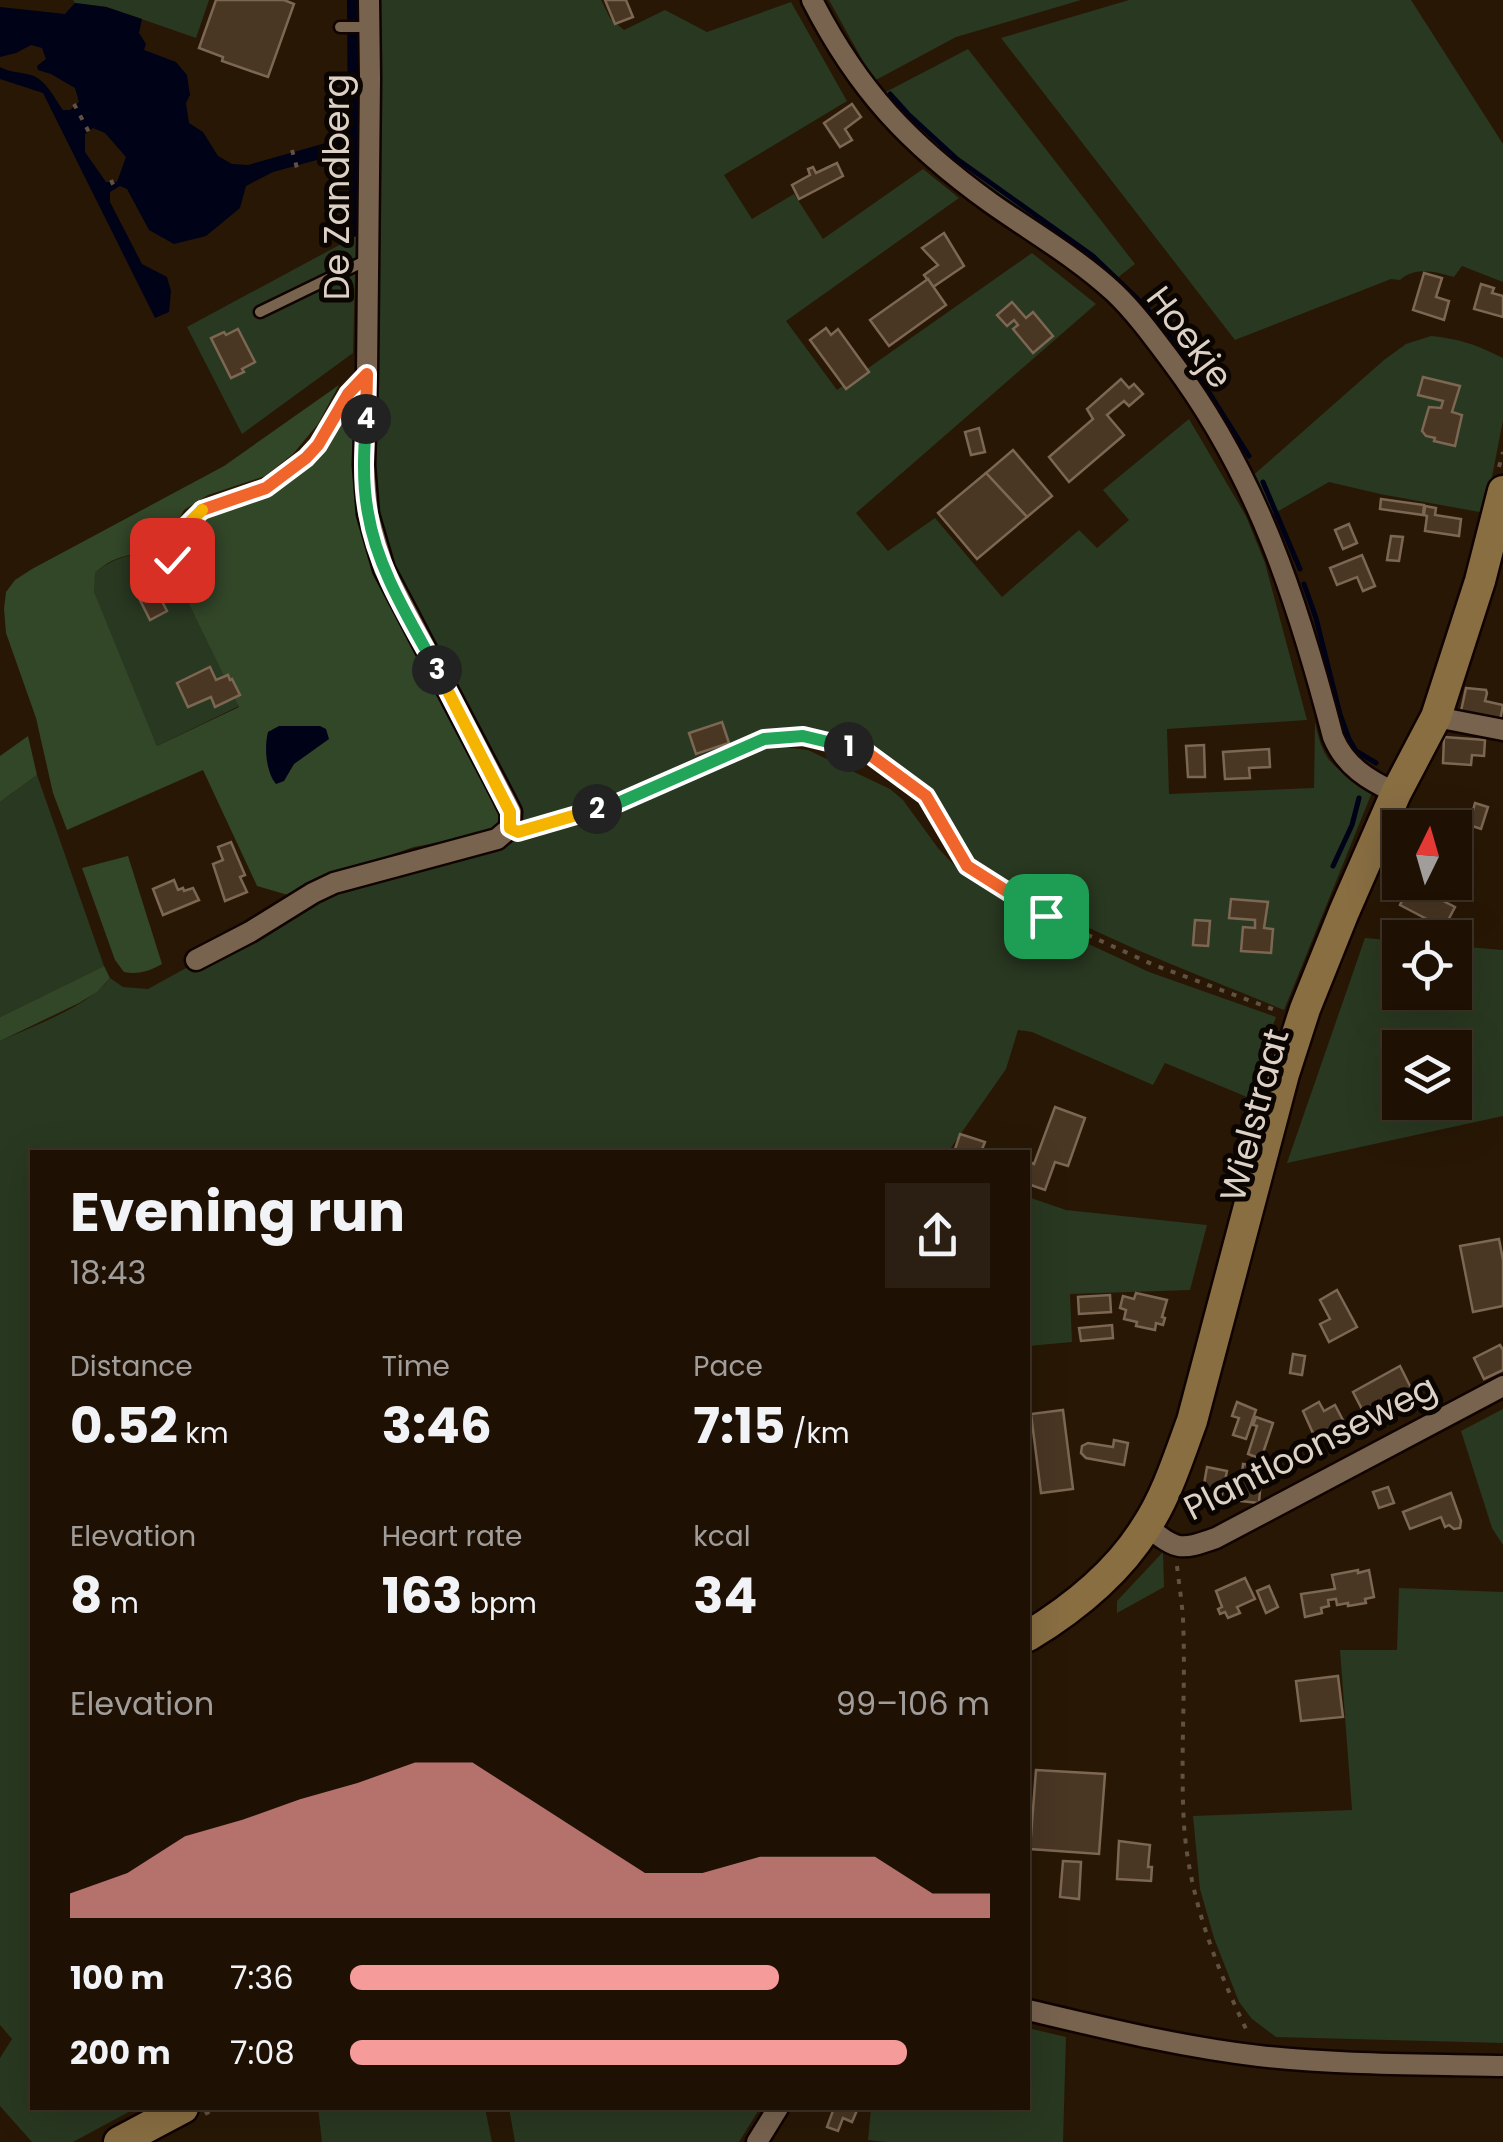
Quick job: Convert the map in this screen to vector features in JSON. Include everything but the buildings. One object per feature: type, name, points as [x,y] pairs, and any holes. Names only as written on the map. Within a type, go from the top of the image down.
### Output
[{"type":"street","name":"De Zandberg","points":[[369,0],[364,465],[368,514],[384,568],[510,812],[510,828]]},
{"type":"street","name":"Hoekje","points":[[812,0],[838,49],[877,103],[913,140],[938,163],[1114,292],[1191,388],[1246,481],[1268,529],[1293,595],[1339,752],[1348,764],[1396,793]]},
{"type":"street","name":"Wielstraat","points":[[1030,1635],[1084,1598],[1115,1568],[1147,1527],[1178,1462],[1301,1020],[1396,793],[1436,717],[1480,581],[1503,492]]},
{"type":"street","points":[[1436,717],[1503,730]]},
{"type":"street","points":[[196,960],[334,883],[497,838],[510,828]]},
{"type":"street","name":"Plantloonseweg","points":[[1147,1527],[1175,1546],[1196,1545],[1216,1538],[1503,1386]]},
{"type":"street","points":[[1030,2010],[1167,2042],[1258,2056],[1503,2066]]},
{"type":"street","points":[[119,2142],[179,2110]]},
{"type":"street","points":[[757,2142],[777,2110]]},
{"type":"lane","points":[[340,27],[369,27]]},
{"type":"lane","points":[[260,312],[368,260]]},
{"type":"path","points":[[74,104],[90,134]]},
{"type":"path","points":[[292,150],[297,168]]},
{"type":"path","points":[[111,180],[116,190]]},
{"type":"path","points":[[172,560],[184,528],[199,512],[266,488],[306,458],[348,394],[367,374]]},
{"type":"path","points":[[510,828],[518,832],[618,803],[764,739],[803,736],[838,744],[869,754],[926,796],[967,866],[1046,916],[1154,965],[1286,1014]]},
{"type":"path","points":[[1175,1546],[1183,1619],[1184,1828],[1197,1902],[1233,2003],[1258,2056]]},
{"type":"green space","points":[[73,0],[209,0],[196,38],[107,7]]},
{"type":"green space","points":[[370,0],[601,0],[610,18],[624,30],[665,10],[707,32],[791,2],[847,101],[724,175],[752,219],[794,194],[823,239],[923,169],[959,198],[786,321],[837,390],[1032,253],[1096,304],[856,513],[888,551],[935,518],[1002,597],[1079,530],[1097,548],[1129,520],[1103,490],[1189,419],[1246,516],[1265,563],[1307,720],[1167,729],[1169,794],[1314,788],[1315,722],[1323,749],[1334,765],[1373,790],[1284,1010],[1130,947],[1014,888],[962,851],[921,798],[904,783],[846,749],[806,734],[776,733],[741,741],[613,797],[521,825],[378,532],[369,500]]},
{"type":"green space","points":[[829,0],[1081,0],[956,37],[874,81]]},
{"type":"green space","points":[[1129,0],[1411,0],[1503,144],[1503,282],[1462,266],[1454,277],[1426,271],[1413,273],[1235,340],[1001,38]]},
{"type":"green space","points":[[968,49],[1135,264],[1112,282],[942,156],[884,93]]},
{"type":"green space","points":[[356,236],[353,353],[242,434],[187,327]]},
{"type":"green space","points":[[1431,336],[1468,343],[1503,358],[1503,420],[1485,513],[1329,482],[1268,517],[1250,478],[1384,360],[1406,344]]},
{"type":"green space","points":[[339,385],[318,424],[293,454],[265,476],[208,495],[184,510],[161,553],[134,554],[111,562],[95,573],[94,592],[157,746],[239,707],[182,590],[185,548],[196,529],[212,514],[275,492],[301,473],[353,408],[355,503],[365,531],[505,830],[414,847],[288,895],[257,886],[203,770],[67,830],[53,793],[36,718],[6,633],[6,592],[15,580],[32,569],[224,466]]},
{"type":"green space","points":[[183,553],[182,590],[239,706],[157,746],[93,592],[95,573],[126,556]]},
{"type":"green space","points":[[28,736],[37,775],[0,802],[0,756]]},
{"type":"green space","points":[[758,750],[808,750],[890,789],[954,865],[983,887],[1054,928],[1149,972],[1276,1017],[1247,1097],[1165,1063],[1153,1085],[1032,1032],[1018,1030],[1006,1069],[949,1150],[30,1150],[30,2110],[132,2110],[73,2142],[32,2142],[0,2106],[0,2058],[12,2039],[0,2025],[0,1041],[74,1007],[110,978],[123,987],[148,989],[317,896],[612,812],[721,762]]},
{"type":"green space","points":[[37,775],[104,966],[0,1017],[0,802]]},
{"type":"green space","points":[[128,856],[162,964],[134,973],[124,972],[115,960],[82,868]]},
{"type":"green space","points":[[1365,938],[1382,939],[1382,1010],[1472,1010],[1472,947],[1503,950],[1503,1116],[1287,1163]]},
{"type":"green space","points":[[104,966],[110,978],[97,992],[0,1041],[0,1017]]},
{"type":"green space","points":[[1030,1198],[1066,1210],[1207,1225],[1190,1290],[1070,1294],[1072,1342],[1030,1346]]},
{"type":"green space","points":[[1503,1409],[1503,1545],[1492,1528],[1461,1431]]},
{"type":"green space","points":[[1163,1552],[1164,1587],[1117,1613],[1117,1601]]},
{"type":"green space","points":[[1399,1588],[1503,1592],[1503,2043],[1276,2037],[1252,2019],[1239,2002],[1200,1889],[1193,1816],[1352,1810],[1340,1650],[1397,1650]]},
{"type":"green space","points":[[1030,2028],[1066,2037],[1063,2142],[868,2140],[871,2110],[1030,2110]]},
{"type":"green space","points":[[318,2110],[485,2110],[492,2142],[322,2142]]},
{"type":"green space","points":[[509,2110],[759,2110],[739,2142],[515,2142]]},
{"type":"water","points":[[347,0],[360,0],[361,136],[356,236],[347,241],[351,155],[346,152],[273,172],[246,186],[240,208],[206,236],[174,244],[149,230],[127,189],[120,186],[110,192],[110,202],[142,264],[167,277],[171,291],[169,312],[155,318],[43,93],[0,79],[0,67],[34,76],[63,110],[70,110],[79,102],[75,88],[38,70],[37,66],[46,59],[42,48],[31,45],[0,57],[0,7],[65,14],[75,3],[106,7],[142,19],[139,33],[146,44],[144,50],[176,62],[187,75],[189,123],[203,132],[218,156],[232,164],[248,165],[340,139],[348,130]],"holes":[[[93,128],[105,133],[126,157],[117,182],[106,182],[85,152],[85,134]]]},
{"type":"water","points":[[279,726],[320,726],[326,729],[329,739],[294,764],[284,781],[276,784],[268,766],[266,745],[268,732]]},
{"type":"waterway","points":[[890,94],[957,159],[1093,256],[1145,306],[1188,359],[1249,456]]},
{"type":"waterway","points":[[1263,482],[1300,569]]},
{"type":"waterway","points":[[1304,584],[1349,739],[1356,751],[1376,763]]},
{"type":"waterway","points":[[1333,866],[1352,825],[1359,798]]},
{"type":"route","points":[[172,560],[184,528],[199,512],[266,488],[306,458],[348,394],[367,374],[364,465],[368,514],[384,568],[510,812],[510,828],[518,832],[618,803],[764,739],[803,736],[869,754],[926,796],[967,866],[1046,916]]}]
